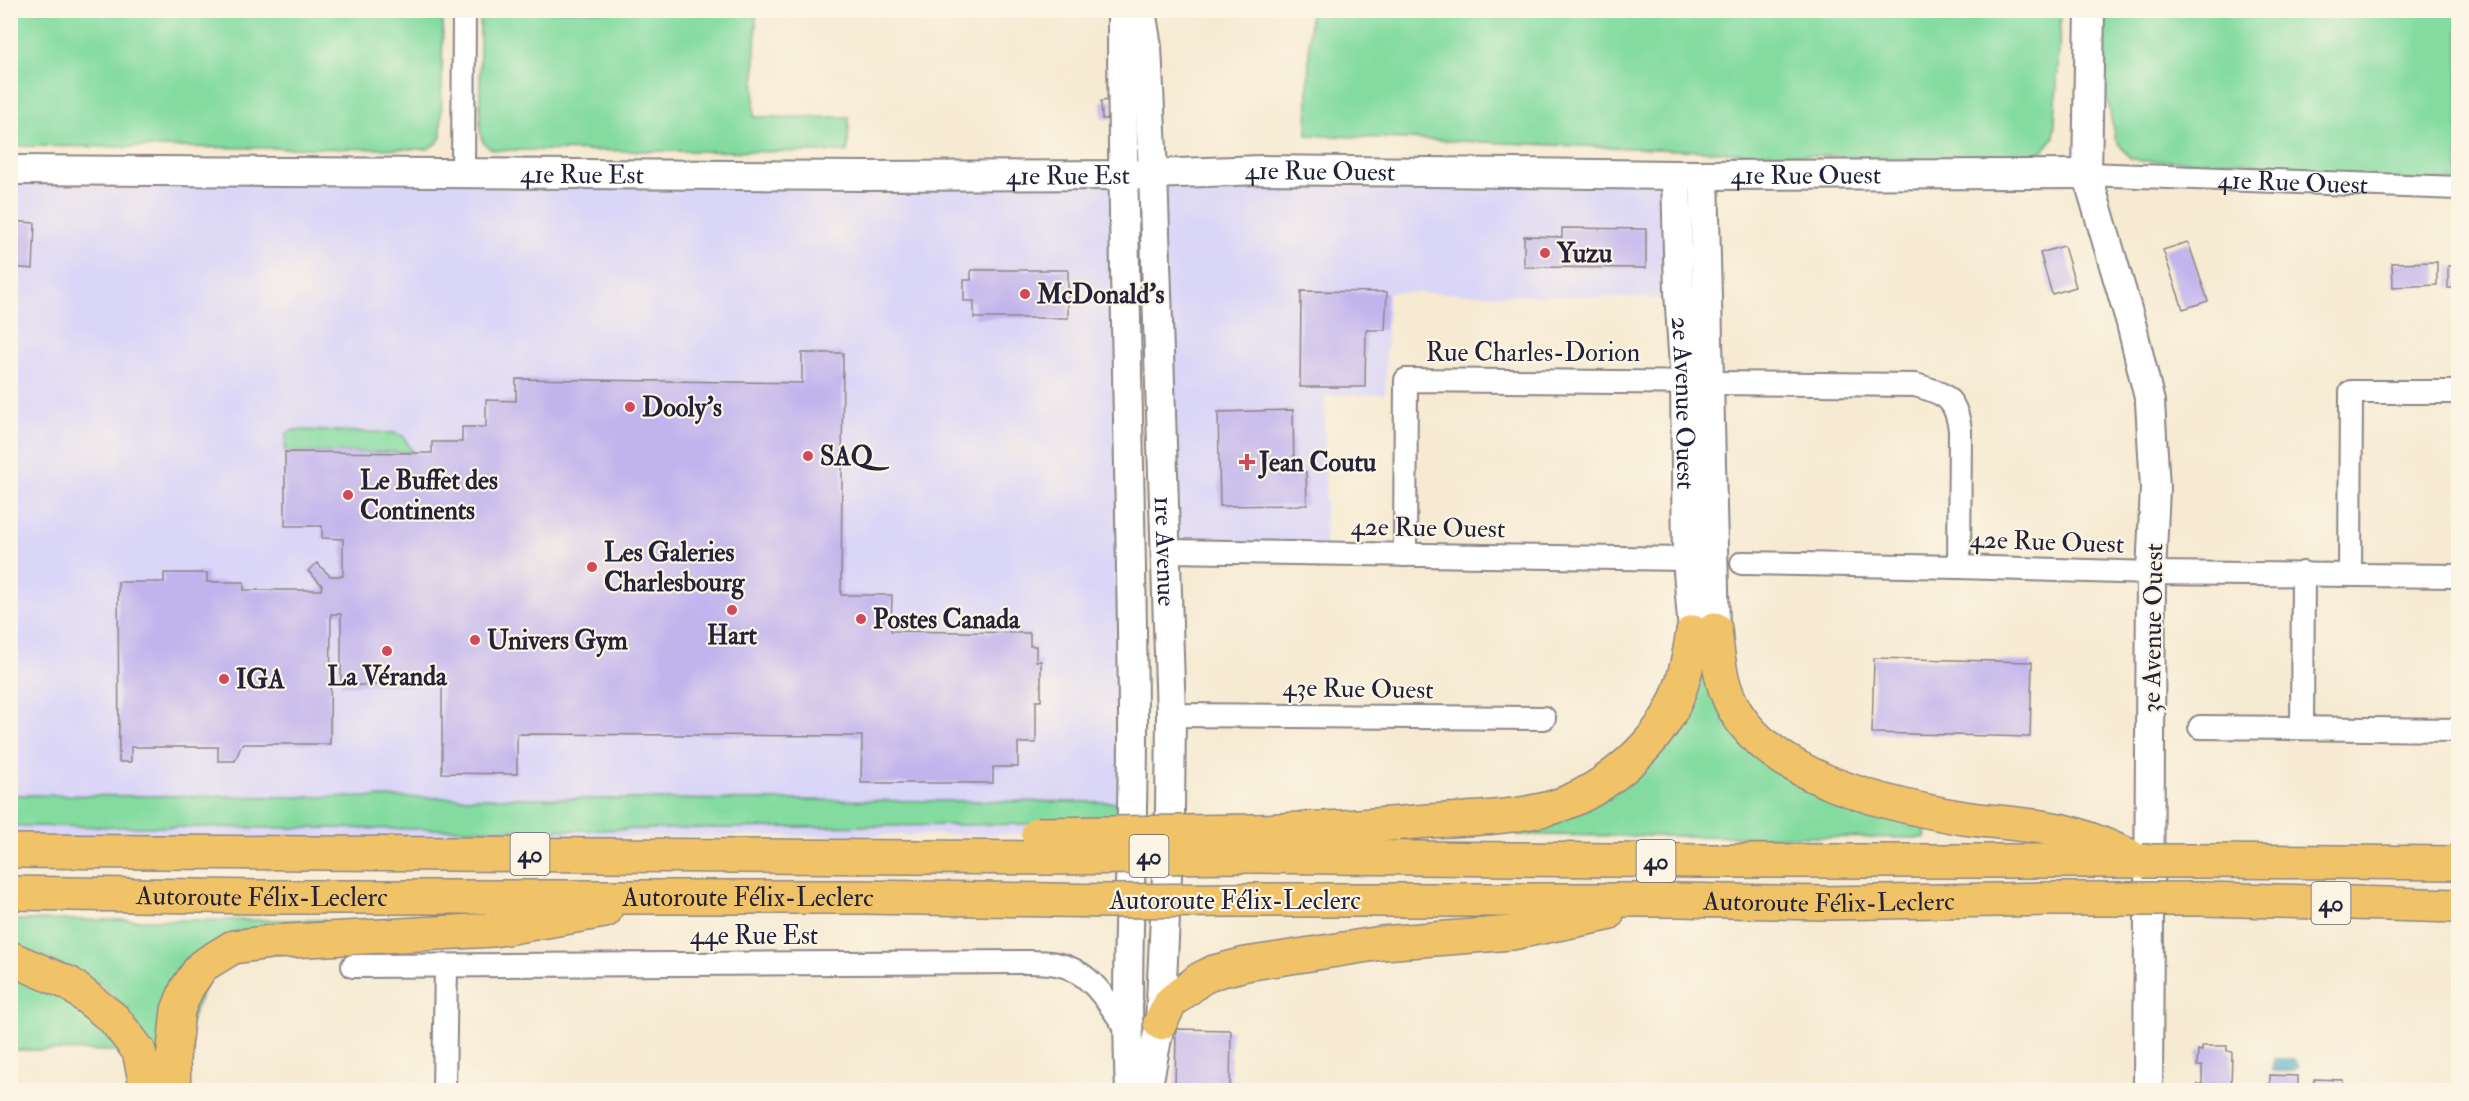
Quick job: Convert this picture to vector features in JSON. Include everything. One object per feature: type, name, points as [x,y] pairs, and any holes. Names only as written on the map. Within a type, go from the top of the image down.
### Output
[{"type":"highway","points":[[1253,844],[1546,809],[1584,796],[1622,769],[1654,735],[1674,704],[1687,667],[1704,630]]},
{"type":"highway","points":[[1704,630],[1718,660],[1726,692],[1743,722],[1773,752],[1801,769],[1841,787],[2066,847]]},
{"type":"highway","name":"Autoroute Félix-Leclerc","points":[[10,851],[472,853],[1253,844],[2066,847]]},
{"type":"highway","name":"40","points":[[2066,847],[2143,861],[2458,863]]},
{"type":"highway","name":"Autoroute Félix-Leclerc","points":[[10,893],[260,897],[862,897],[1043,901],[1679,900],[1825,903],[2203,899],[2458,906]]},
{"type":"highway","points":[[174,1090],[173,1059],[178,1010],[187,988],[202,966],[233,947],[282,941],[493,930],[555,921],[673,898]]},
{"type":"highway","points":[[1160,1023],[1171,1002],[1200,979],[1214,972],[1246,964],[1383,943],[1512,933],[1679,900]]},
{"type":"highway","points":[[10,958],[70,984],[114,1020],[139,1051],[147,1090]]},
{"type":"street","points":[[463,174],[464,10]]},
{"type":"street","name":"1re Avenue","points":[[1122,10],[1122,175],[1128,347],[1133,711],[1133,824],[1127,1029],[1130,1090]]},
{"type":"street","name":"1re Avenue","points":[[1141,10],[1147,47],[1153,172],[1171,715],[1170,811],[1160,1023],[1147,1090]]},
{"type":"street","name":"3e Avenue Ouest","points":[[2090,10],[2087,174],[2131,323],[2151,402],[2155,488],[2151,573],[2148,1090]]},
{"type":"street","name":"41e Rue Est","points":[[10,170],[463,174],[1122,175],[1153,172]]},
{"type":"street","name":"41e Rue Ouest","points":[[1153,172],[1262,170],[1690,175],[2087,174],[2458,188]]},
{"type":"street","name":"2e Avenue Ouest","points":[[1690,175],[1679,292],[1696,382],[1704,630]]},
{"type":"street","name":"Rue Charles-Dorion","points":[[1405,555],[1406,380],[1915,385],[1936,390],[1948,398],[1958,412],[1960,430],[1959,567]]},
{"type":"street","name":"2e Avenue Ouest","points":[[1696,382],[1687,559],[1704,630]]},
{"type":"street","points":[[2350,574],[2351,392],[2458,392]]},
{"type":"street","name":"42e Rue Ouest","points":[[1167,551],[1687,559]]},
{"type":"street","name":"42e Rue Ouest","points":[[1742,563],[2151,573],[2458,576]]},
{"type":"street","points":[[2302,728],[2303,573]]},
{"type":"street","name":"43e Rue Ouest","points":[[1171,715],[1544,718]]},
{"type":"street","points":[[2200,727],[2458,730]]},
{"type":"street","name":"44e Rue Est","points":[[353,966],[1028,962],[1057,964],[1079,972],[1096,987],[1127,1029]]},
{"type":"street","points":[[444,1090],[446,966]]},
{"type":"shaded area","points":[[10,165],[1122,175],[1133,824],[1038,834],[569,837],[472,853],[11,851]]},
{"type":"shaded area","points":[[1153,172],[1676,175],[1680,299],[1388,292],[1385,394],[1325,396],[1325,554],[1167,551]]},
{"type":"green space","points":[[11,10],[443,11],[441,136],[438,142],[428,149],[11,146]]},
{"type":"green space","points":[[480,11],[756,11],[754,117],[849,117],[848,149],[846,152],[492,149],[484,144],[480,132]]},
{"type":"green space","points":[[1310,11],[2061,11],[2054,137],[2043,150],[2033,157],[2003,163],[1307,135]]},
{"type":"green space","points":[[2098,11],[2458,11],[2458,181],[2308,179],[2251,163],[2141,161],[2130,158],[2115,139],[2100,59]]},
{"type":"green space","points":[[294,430],[395,433],[403,436],[413,452],[285,452],[286,433]]},
{"type":"green space","points":[[1699,657],[1723,718],[1926,823],[1925,838],[1518,835],[1517,824],[1594,801]]},
{"type":"green space","points":[[11,795],[1114,802],[1118,806],[1117,823],[576,830],[11,826]]},
{"type":"green space","points":[[11,920],[325,920],[325,928],[219,947],[165,1090],[129,1012],[101,984],[58,963],[11,946]]},
{"type":"green space","points":[[10,971],[67,993],[123,1051],[11,1050]]},
{"type":"water","points":[[2274,1059],[2295,1059],[2299,1067],[2293,1071],[2274,1071],[2272,1069]]},
{"type":"building","points":[[1112,100],[1112,119],[1102,119],[1101,101]]},
{"type":"building","points":[[10,221],[35,223],[33,269],[10,267]]},
{"type":"building","points":[[1562,228],[1646,229],[1646,268],[1524,267],[1524,236],[1562,237]]},
{"type":"building","points":[[2188,242],[2208,301],[2183,309],[2163,250]]},
{"type":"building","points":[[2064,246],[2076,287],[2052,294],[2040,253]]},
{"type":"building","points":[[2437,262],[2437,285],[2393,287],[2392,263]]},
{"type":"building","points":[[2448,266],[2458,266],[2458,288],[2448,288]]},
{"type":"building","points":[[971,270],[1068,270],[1068,318],[974,318],[974,301],[964,301],[964,280],[971,280]]},
{"type":"building","points":[[1301,291],[1387,292],[1385,330],[1366,330],[1365,387],[1300,387]]},
{"type":"building","name":"Les Galeries Charlesbourg","points":[[802,353],[843,353],[841,595],[892,595],[891,631],[1030,633],[1030,646],[1036,646],[1036,661],[1041,661],[1041,701],[1036,701],[1036,743],[1018,743],[1018,767],[993,767],[993,783],[861,783],[862,736],[517,734],[517,774],[442,773],[442,685],[341,685],[341,614],[331,614],[330,744],[242,744],[235,761],[218,761],[218,747],[131,747],[131,762],[119,762],[118,582],[164,582],[164,573],[207,573],[207,582],[244,582],[244,590],[321,590],[322,585],[308,571],[317,563],[330,576],[343,576],[343,539],[322,538],[322,526],[285,526],[285,452],[432,453],[432,442],[462,442],[462,427],[486,427],[486,400],[516,401],[516,379],[802,383]]},
{"type":"building","points":[[1293,410],[1294,472],[1306,472],[1307,505],[1220,506],[1218,412]]},
{"type":"building","points":[[1874,658],[2032,662],[2030,737],[1872,733]]},
{"type":"building","points":[[1176,1029],[1231,1030],[1230,1090],[1175,1090]]},
{"type":"building","points":[[2202,1046],[2227,1046],[2227,1051],[2232,1052],[2231,1089],[2198,1090],[2198,1084],[2202,1085],[2202,1066],[2197,1066],[2198,1050],[2202,1051]]},
{"type":"building","points":[[2270,1075],[2298,1076],[2298,1090],[2270,1090]]},
{"type":"building","points":[[2314,1079],[2343,1080],[2343,1090],[2314,1090]]},
{"type":"place","name":"Yuzu","points":[[1545,253]]},
{"type":"place","name":"McDonald's","points":[[1025,294]]},
{"type":"place","name":"Dooly's","points":[[630,407]]},
{"type":"place","name":"SAQ","points":[[808,456]]},
{"type":"place","name":"Jean Coutu","points":[[1247,462]]},
{"type":"place","name":"Le Buffet des Continents","points":[[348,495]]},
{"type":"place","name":"Les Galeries Charlesbourg","points":[[592,567]]},
{"type":"place","name":"Hart","points":[[732,610]]},
{"type":"place","name":"Postes Canada","points":[[861,619]]},
{"type":"place","name":"Univers Gym","points":[[475,640]]},
{"type":"place","name":"La Véranda","points":[[387,651]]},
{"type":"place","name":"IGA","points":[[224,679]]}]
